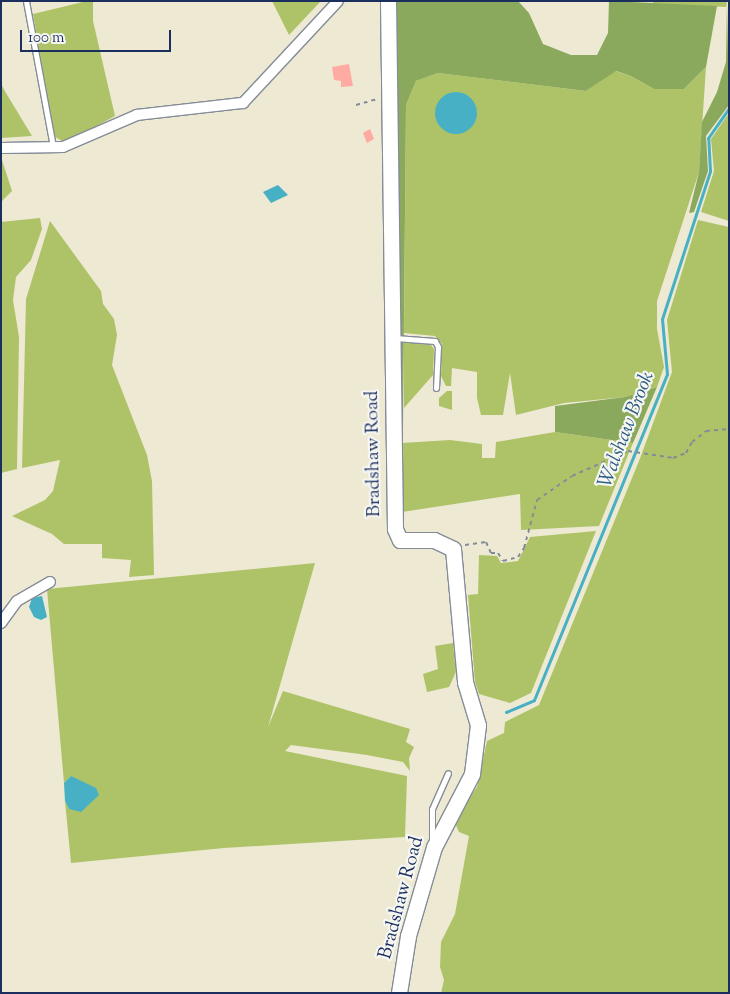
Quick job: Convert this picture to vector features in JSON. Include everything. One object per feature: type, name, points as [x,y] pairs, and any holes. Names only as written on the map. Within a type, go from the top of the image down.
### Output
[{"type":"street","points":[[1,148],[63,147],[137,115],[243,104],[338,1]]},
{"type":"street","name":"Bradshaw Road","points":[[388,1],[395,529],[400,540],[434,540],[453,549],[465,682],[478,725],[472,774],[434,848],[408,936],[399,993]]},
{"type":"street","points":[[1,623],[17,601],[50,582]]},
{"type":"lane","points":[[26,1],[53,147]]},
{"type":"lane","points":[[392,338],[435,341],[438,347],[436,388]]},
{"type":"lane","points":[[434,848],[430,836],[432,809],[448,772]]},
{"type":"path","points":[[356,105],[372,99],[389,99]]},
{"type":"path","points":[[463,545],[486,542],[491,553],[498,553],[503,561],[518,557],[524,548],[537,500],[572,476],[628,451],[673,458],[686,453],[692,442],[706,431],[729,429]]},
{"type":"green space","points":[[93,1],[93,21],[115,116],[65,143],[54,136],[33,14]]},
{"type":"green space","points":[[272,1],[321,1],[289,35]]},
{"type":"green space","points":[[397,1],[518,1],[529,13],[543,44],[571,55],[597,55],[608,33],[609,1],[717,6],[706,67],[684,89],[654,89],[631,76],[616,71],[586,91],[438,73],[416,81],[406,105],[403,428],[398,427]]},
{"type":"green space","points":[[653,1],[727,1],[726,7],[653,4]]},
{"type":"green space","points":[[727,1],[729,105],[706,136],[708,171],[694,212],[689,213],[699,172],[702,122],[717,92],[726,62]]},
{"type":"green space","points":[[706,67],[699,172],[657,301],[657,329],[664,367],[657,387],[625,397],[564,403],[516,415],[510,373],[503,415],[481,415],[477,398],[477,372],[452,368],[451,386],[446,386],[441,376],[442,344],[435,336],[404,333],[406,105],[416,81],[438,73],[586,91],[615,71],[631,76],[654,89],[684,89]]},
{"type":"green space","points":[[1,84],[6,93],[32,136],[1,138]]},
{"type":"green space","points":[[729,113],[729,221],[701,212],[714,171],[711,139]]},
{"type":"green space","points":[[1,157],[12,191],[1,202]]},
{"type":"green space","points":[[40,218],[42,229],[31,260],[16,277],[13,300],[19,337],[17,469],[1,473],[1,222]]},
{"type":"green space","points":[[698,220],[729,227],[729,993],[441,993],[444,980],[440,967],[441,942],[455,914],[469,836],[459,832],[454,821],[477,787],[487,741],[504,733],[505,722],[539,705],[639,461],[672,372],[667,320]]},
{"type":"green space","points":[[50,221],[101,291],[103,304],[114,319],[117,335],[112,365],[147,455],[152,481],[154,575],[129,577],[131,560],[102,558],[102,544],[64,544],[52,534],[12,516],[45,500],[53,491],[60,460],[22,468],[26,299]]},
{"type":"green space","points":[[404,342],[431,345],[434,349],[433,375],[404,408]]},
{"type":"green space","points":[[657,387],[633,443],[555,432],[555,406],[625,397]]},
{"type":"green space","points":[[447,391],[452,391],[452,410],[439,406],[439,398]]},
{"type":"green space","points":[[555,432],[633,443],[599,526],[521,530],[520,494],[402,512],[402,443],[450,440],[482,444],[482,458],[495,458],[496,442]]},
{"type":"green space","points":[[596,531],[531,693],[510,703],[479,694],[475,682],[468,595],[478,594],[479,555],[497,556],[501,563],[518,561],[530,537]]},
{"type":"green space","points":[[315,563],[268,727],[283,691],[410,729],[406,742],[414,747],[409,758],[410,771],[403,762],[367,755],[291,745],[285,751],[407,776],[405,837],[224,848],[71,863],[65,801],[69,809],[71,776],[64,783],[47,589]]},
{"type":"green space","points":[[453,643],[456,672],[449,687],[427,692],[423,674],[438,669],[435,646]]},
{"type":"water","points":[[456,92],[471,98],[477,113],[471,128],[456,134],[441,128],[435,113],[441,98]]},
{"type":"water","points":[[278,185],[288,195],[271,203],[263,192]]},
{"type":"water","points":[[42,596],[47,617],[41,620],[34,617],[29,607],[32,598]]},
{"type":"water","points":[[71,776],[96,788],[99,795],[81,812],[69,809],[65,801],[64,783]]},
{"type":"building","points":[[349,64],[353,86],[341,87],[341,81],[334,80],[332,67]]},
{"type":"building","points":[[370,129],[374,139],[367,143],[363,133]]},
{"type":"waterway","name":"Walshaw Brook","points":[[506,712],[534,700],[667,374],[662,319],[710,171],[708,138],[729,108]]}]
